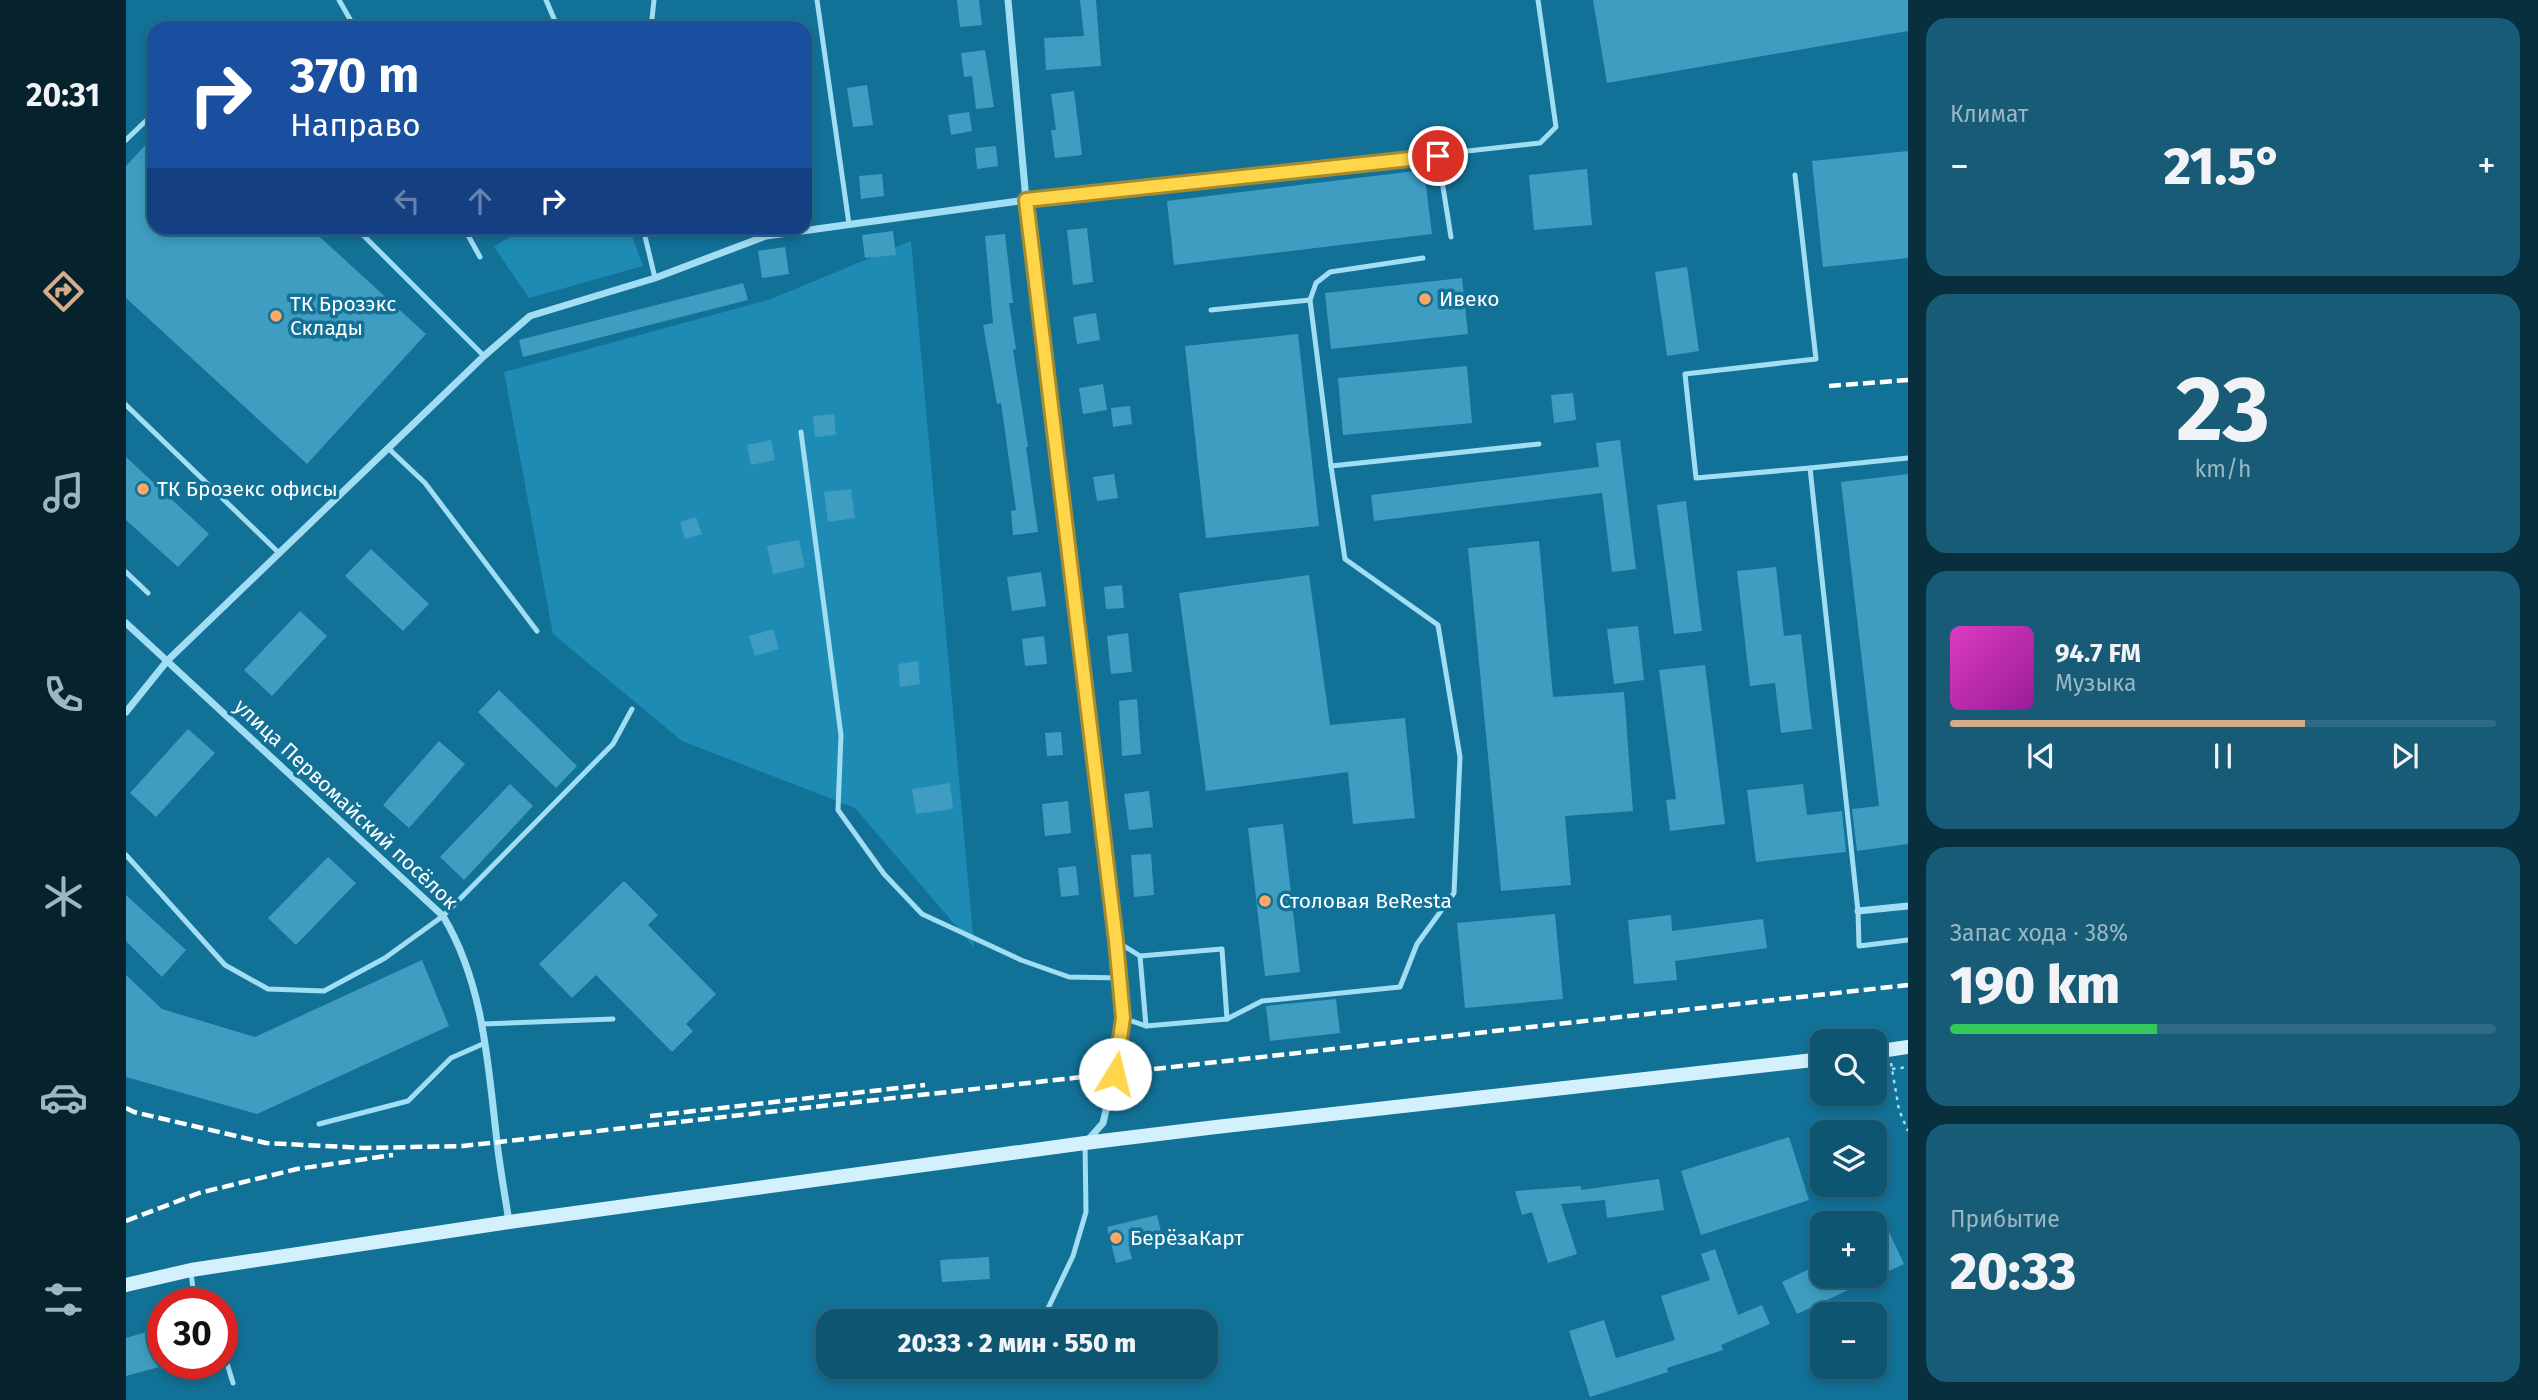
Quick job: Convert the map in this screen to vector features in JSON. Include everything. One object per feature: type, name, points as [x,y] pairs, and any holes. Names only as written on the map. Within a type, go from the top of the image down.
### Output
[{"type":"street","points":[[1008,0],[1026,200],[1116,941],[1123,1018],[1119,1055],[1103,1124],[1085,1143]]},
{"type":"street","points":[[812,229],[1026,200]]},
{"type":"street","points":[[126,712],[167,661],[484,356],[530,317],[655,278],[773,235]]},
{"type":"street","name":"улица Первомайский посёлок","points":[[126,623],[443,916],[454,934],[467,968],[482,1024],[509,1222]]},
{"type":"street","points":[[1858,911],[1908,906]]},
{"type":"street","points":[[1887,1050],[1908,1047]]},
{"type":"street","points":[[126,1285],[191,1270],[509,1222],[1085,1143],[1810,1060]]},
{"type":"lane","points":[[339,0],[351,21]]},
{"type":"lane","points":[[546,0],[555,21]]},
{"type":"lane","points":[[652,21],[654,0]]},
{"type":"lane","points":[[817,0],[849,224]]},
{"type":"lane","points":[[1026,200],[1540,143],[1556,127],[1538,0]]},
{"type":"lane","points":[[126,139],[147,120]]},
{"type":"lane","points":[[1438,156],[1451,237]]},
{"type":"lane","points":[[1795,175],[1816,359],[1685,374],[1696,478],[1908,458]]},
{"type":"lane","points":[[363,235],[484,356]]},
{"type":"lane","points":[[468,235],[480,257]]},
{"type":"lane","points":[[645,235],[655,278]]},
{"type":"lane","points":[[1123,1018],[1146,1026],[1227,1019],[1262,1001],[1400,987],[1417,944],[1454,893],[1460,757],[1438,625],[1345,559],[1310,300],[1316,283],[1330,272],[1423,258]]},
{"type":"lane","points":[[1211,310],[1310,300]]},
{"type":"lane","points":[[126,405],[279,553]]},
{"type":"lane","points":[[801,432],[841,735],[838,810],[884,874],[922,914],[1021,960],[1069,977],[1120,978]]},
{"type":"lane","points":[[1331,467],[1539,444]]},
{"type":"lane","points":[[388,448],[425,483],[537,631]]},
{"type":"lane","points":[[1810,468],[1858,911],[1859,946],[1908,940]]},
{"type":"lane","points":[[126,572],[148,593]]},
{"type":"lane","points":[[126,855],[226,965],[268,989],[324,991],[385,958],[443,916],[613,744],[632,709]]},
{"type":"lane","points":[[1116,941],[1140,956],[1223,949],[1227,1019]]},
{"type":"lane","points":[[1140,956],[1146,1026]]},
{"type":"lane","points":[[482,1024],[613,1019]]},
{"type":"lane","points":[[319,1124],[408,1101],[451,1058],[485,1044]]},
{"type":"lane","points":[[1048,1309],[1073,1256],[1086,1212],[1085,1143]]},
{"type":"lane","points":[[191,1270],[193,1288]]},
{"type":"lane","points":[[232,1379],[233,1383]]},
{"type":"path","points":[[1887,1061],[1892,1069],[1899,1110],[1908,1131]]},
{"type":"path","points":[[1892,1069],[1908,1068]]},
{"type":"shaded area","points":[[512,235],[632,235],[643,266],[529,298],[494,247]]},
{"type":"shaded area","points":[[911,241],[974,947],[855,808],[682,741],[553,634],[504,372],[771,299]]},
{"type":"building","points":[[957,0],[979,0],[982,25],[960,27]]},
{"type":"building","points":[[1080,0],[1096,0],[1101,66],[1046,70],[1044,38],[1084,36]]},
{"type":"building","points":[[1593,0],[1908,0],[1908,31],[1607,83]]},
{"type":"building","points":[[985,50],[994,107],[976,109],[972,76],[964,77],[961,53]]},
{"type":"building","points":[[867,85],[873,125],[853,127],[847,88]]},
{"type":"building","points":[[1074,91],[1082,155],[1055,158],[1051,130],[1056,130],[1051,94]]},
{"type":"building","points":[[969,112],[972,131],[951,135],[948,115]]},
{"type":"building","name":"ТК Брозэкс Склады","points":[[147,144],[147,235],[318,235],[426,334],[307,464],[126,298],[126,166]]},
{"type":"building","points":[[996,146],[998,166],[977,169],[975,148]]},
{"type":"building","points":[[1908,151],[1908,258],[1823,267],[1812,161]]},
{"type":"building","points":[[1587,169],[1592,225],[1534,230],[1529,175]]},
{"type":"building","points":[[1424,170],[1432,234],[1174,265],[1167,201]]},
{"type":"building","points":[[882,174],[884,196],[861,199],[859,176]]},
{"type":"building","points":[[1087,228],[1093,282],[1073,285],[1067,230]]},
{"type":"building","points":[[893,231],[896,255],[865,258],[862,235]]},
{"type":"building","points":[[1005,234],[1013,303],[1009,303],[1016,349],[1013,350],[1038,532],[1013,535],[1011,511],[1016,510],[1001,403],[997,404],[983,325],[993,323],[985,236]]},
{"type":"building","points":[[785,247],[789,274],[762,278],[758,251]]},
{"type":"building","points":[[1687,267],[1699,351],[1667,356],[1655,272]]},
{"type":"building","points":[[1462,278],[1468,334],[1331,349],[1325,293]]},
{"type":"building","points":[[743,283],[748,300],[523,357],[519,340]]},
{"type":"building","points":[[1096,313],[1100,340],[1077,344],[1073,317]]},
{"type":"building","points":[[1298,334],[1319,526],[1206,538],[1185,346]]},
{"type":"building","points":[[1467,366],[1472,423],[1343,435],[1338,378]]},
{"type":"building","points":[[1103,384],[1107,410],[1083,414],[1079,388]]},
{"type":"building","points":[[1573,393],[1576,420],[1554,423],[1551,395]]},
{"type":"building","points":[[1130,406],[1132,424],[1113,427],[1111,408]]},
{"type":"building","points":[[834,414],[836,435],[815,437],[813,416]]},
{"type":"building","points":[[771,440],[775,460],[751,465],[747,445]]},
{"type":"building","points":[[1620,440],[1636,569],[1612,572],[1602,493],[1374,521],[1371,495],[1599,467],[1596,443]]},
{"type":"building","name":"ТК Брозекс офисы","points":[[126,457],[209,534],[178,567],[126,520]]},
{"type":"building","points":[[1114,474],[1118,498],[1097,501],[1093,477]]},
{"type":"building","points":[[1908,474],[1908,844],[1857,851],[1852,809],[1879,806],[1841,482]]},
{"type":"building","points":[[851,489],[855,518],[828,522],[824,492]]},
{"type":"building","points":[[1686,501],[1702,631],[1674,634],[1657,505]]},
{"type":"building","points":[[696,517],[702,534],[685,539],[680,522]]},
{"type":"building","points":[[799,540],[805,567],[773,574],[767,546]]},
{"type":"building","points":[[1539,541],[1553,697],[1624,692],[1633,811],[1565,816],[1571,885],[1501,891],[1468,548]]},
{"type":"building","points":[[371,549],[429,604],[403,631],[345,576]]},
{"type":"building","points":[[1776,567],[1784,636],[1801,634],[1812,729],[1781,733],[1775,683],[1750,686],[1737,571]]},
{"type":"building","points":[[1041,572],[1046,606],[1012,611],[1007,577]]},
{"type":"building","points":[[1309,575],[1330,725],[1405,718],[1415,818],[1353,824],[1348,772],[1206,791],[1179,593]]},
{"type":"building","points":[[1122,585],[1124,608],[1106,609],[1104,587]]},
{"type":"building","points":[[300,611],[327,636],[272,696],[244,670]]},
{"type":"building","points":[[1638,626],[1644,680],[1614,684],[1607,629]]},
{"type":"building","points":[[773,629],[779,649],[755,656],[749,636]]},
{"type":"building","points":[[1128,633],[1132,672],[1111,674],[1107,636]]},
{"type":"building","points":[[1044,636],[1047,664],[1025,666],[1022,639]]},
{"type":"building","points":[[918,661],[920,684],[900,687],[898,664]]},
{"type":"building","points":[[1705,665],[1725,824],[1670,831],[1666,800],[1676,799],[1659,670]]},
{"type":"building","points":[[499,690],[577,766],[556,788],[478,712]]},
{"type":"building","points":[[1137,699],[1141,754],[1122,756],[1119,701]]},
{"type":"building","points":[[188,729],[215,753],[156,817],[130,793]]},
{"type":"building","points":[[1061,732],[1063,755],[1047,756],[1045,733]]},
{"type":"building","points":[[439,741],[465,764],[409,828],[383,805]]},
{"type":"building","points":[[950,783],[953,809],[916,814],[912,789]]},
{"type":"building","points":[[510,784],[533,806],[464,880],[440,857]]},
{"type":"building","points":[[1803,784],[1807,815],[1842,811],[1846,852],[1756,862],[1747,790]]},
{"type":"building","points":[[1149,791],[1153,827],[1129,830],[1124,794]]},
{"type":"building","points":[[1068,801],[1071,833],[1045,836],[1042,804]]},
{"type":"building","points":[[1283,824],[1300,972],[1265,976],[1248,828]]},
{"type":"building","points":[[1151,854],[1154,895],[1134,897],[1131,855]]},
{"type":"building","points":[[328,857],[356,883],[296,945],[268,918]]},
{"type":"building","points":[[1076,866],[1079,895],[1061,897],[1058,868]]},
{"type":"building","points":[[624,881],[658,915],[648,925],[716,994],[686,1024],[693,1031],[672,1052],[596,975],[572,998],[539,964]]},
{"type":"building","points":[[126,895],[186,950],[162,977],[126,941]]},
{"type":"building","points":[[1555,914],[1563,999],[1465,1008],[1457,923]]},
{"type":"building","points":[[1671,915],[1672,931],[1763,919],[1767,948],[1675,961],[1677,980],[1634,984],[1628,920]]},
{"type":"building","points":[[422,960],[449,1026],[257,1114],[126,1077],[126,975],[162,1009],[255,1037]]},
{"type":"building","points":[[1336,999],[1340,1033],[1270,1041],[1266,1006]]},
{"type":"building","points":[[1789,1137],[1809,1200],[1701,1235],[1681,1171]]},
{"type":"building","points":[[1659,1179],[1664,1210],[1607,1218],[1605,1200],[1561,1204],[1577,1254],[1548,1263],[1532,1212],[1522,1215],[1515,1191],[1581,1186],[1581,1190]]},
{"type":"building","points":[[1157,1215],[1163,1240],[1129,1248],[1132,1259],[1116,1263],[1107,1227]]},
{"type":"building","points":[[1889,1232],[1904,1264],[1887,1272]]},
{"type":"building","points":[[1715,1249],[1738,1315],[1762,1305],[1770,1324],[1721,1345],[1723,1350],[1667,1368],[1668,1372],[1590,1397],[1569,1331],[1604,1320],[1616,1358],[1675,1340],[1661,1296],[1710,1280],[1701,1254]]},
{"type":"building","points":[[989,1257],[990,1279],[942,1282],[940,1260]]},
{"type":"building","points":[[1810,1269],[1810,1288],[1853,1288],[1823,1302],[1810,1302],[1810,1308],[1797,1314],[1782,1282]]},
{"type":"building","points":[[147,1332],[147,1370],[126,1376],[126,1338]]},
{"type":"railway","points":[[1829,386],[1908,380]]},
{"type":"railway","points":[[126,1108],[266,1143],[365,1148],[463,1146],[1908,985]]},
{"type":"railway","points":[[650,1116],[925,1085]]},
{"type":"railway","points":[[126,1221],[199,1193],[297,1169],[393,1155]]},
{"type":"place","name":"Ивеко","points":[[1425,299]]},
{"type":"place","name":"ТК Брозэкс Склады","points":[[276,316]]},
{"type":"place","name":"ТК Брозекс офисы","points":[[143,489]]},
{"type":"place","name":"Столовая BeResta","points":[[1265,901]]},
{"type":"place","name":"БерёзаКарт","points":[[1116,1238]]},
{"type":"route","points":[[1115,1074],[1123,1018],[1116,941],[1026,200],[1438,156]]}]
